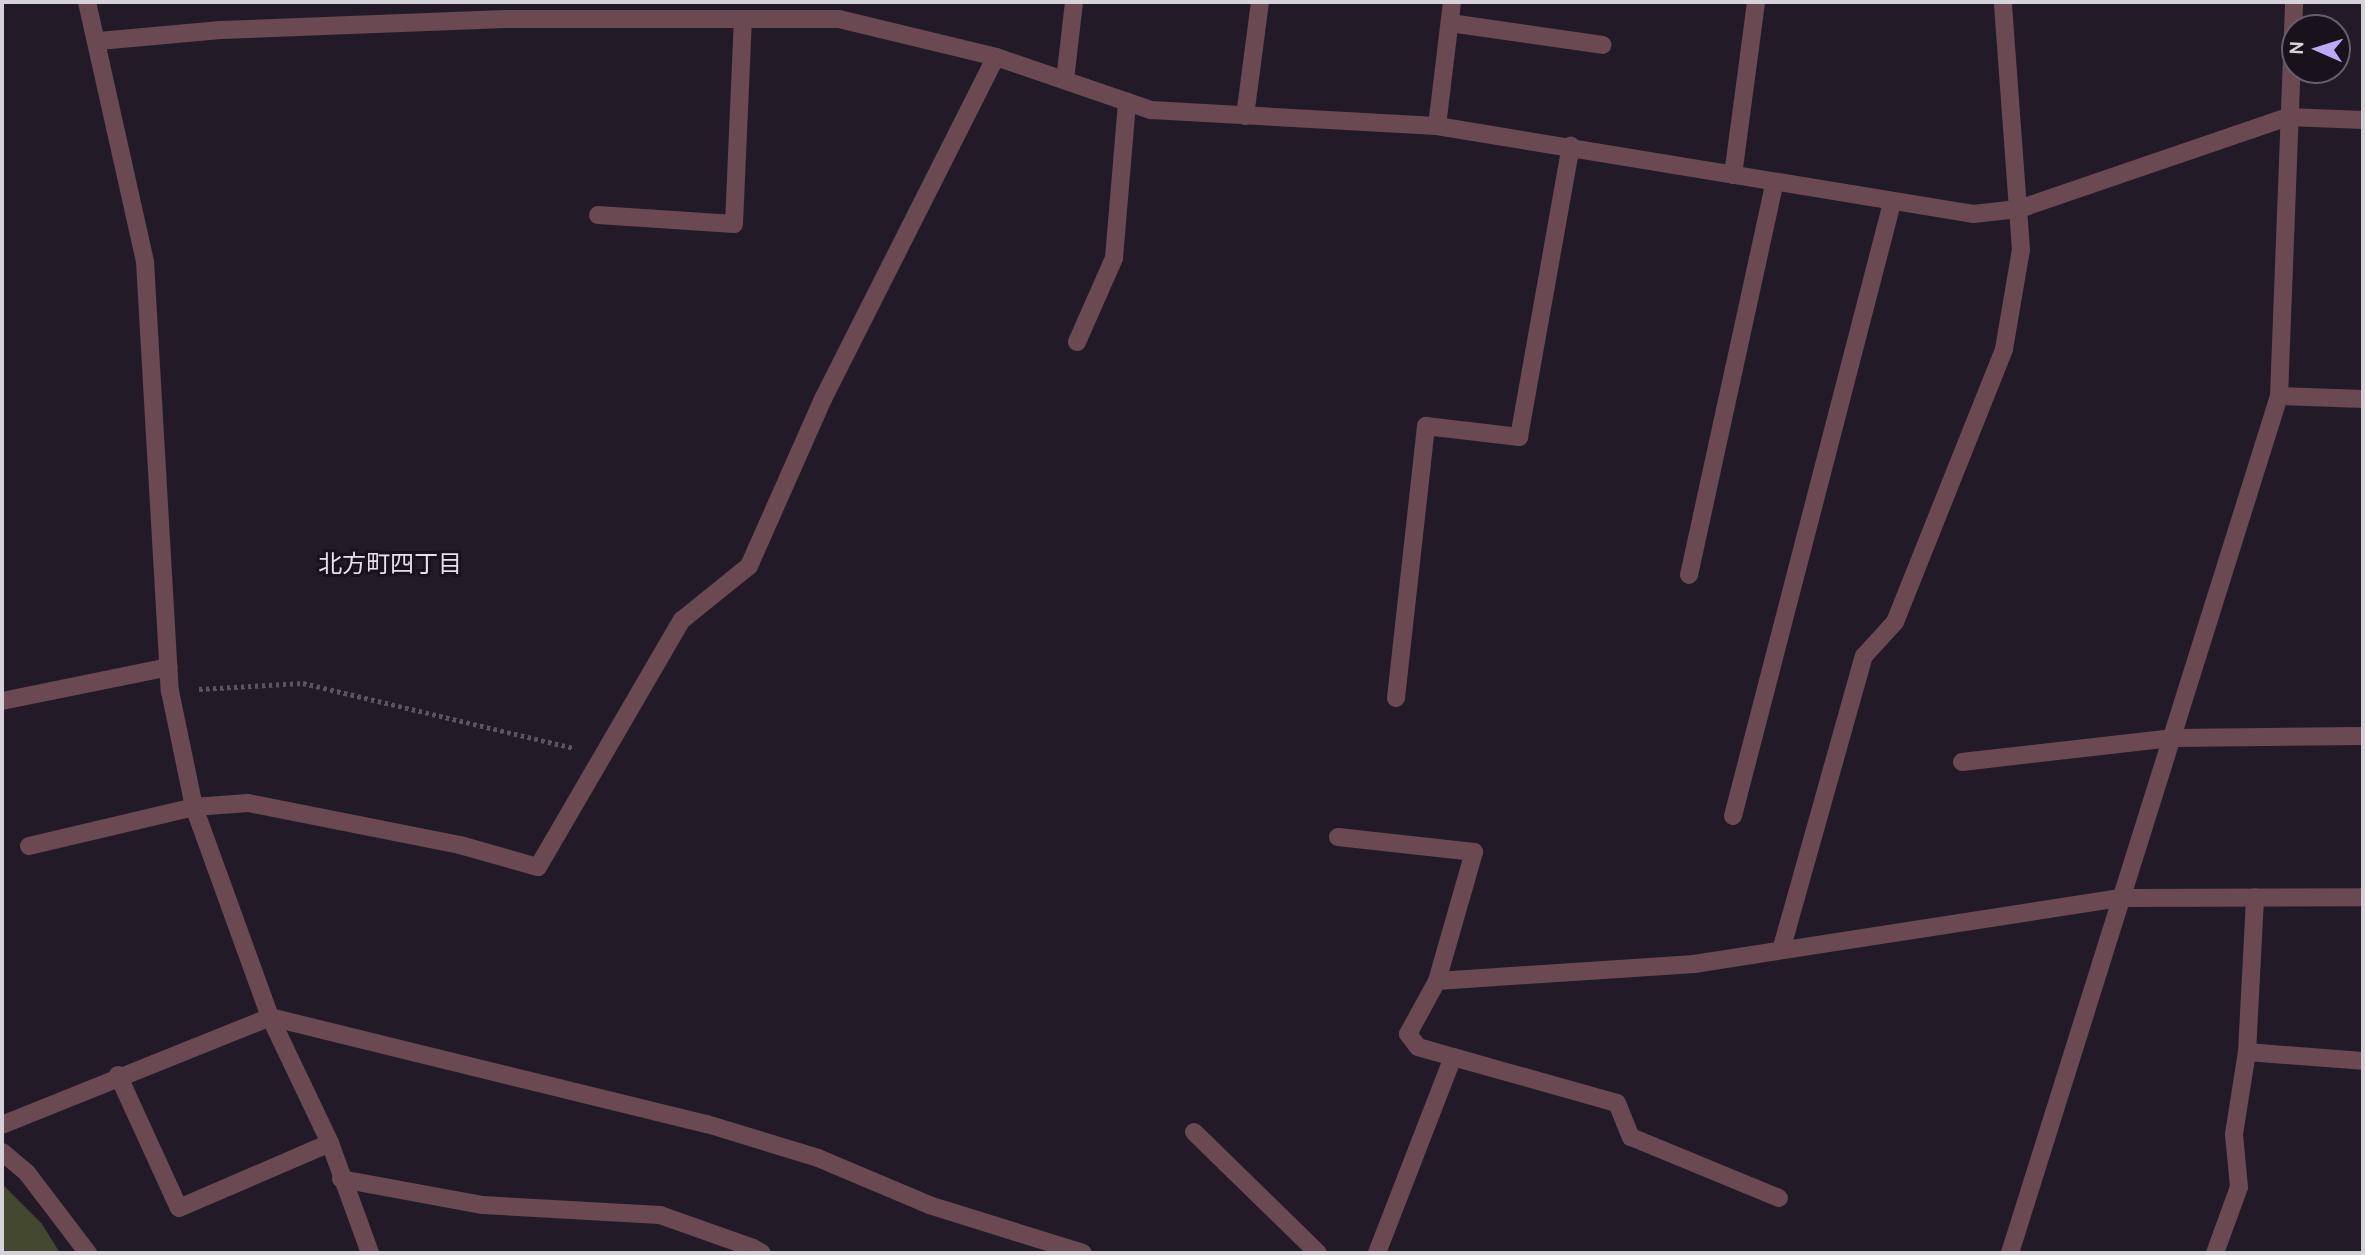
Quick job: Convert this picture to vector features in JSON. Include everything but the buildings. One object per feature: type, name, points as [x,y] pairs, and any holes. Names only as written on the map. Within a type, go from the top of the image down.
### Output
[{"type":"street","points":[[87,2],[99,41],[145,262],[170,691],[194,807],[270,1017],[330,1143],[370,1253]]},
{"type":"street","points":[[1065,80],[1074,2]]},
{"type":"street","points":[[1245,116],[1260,2]]},
{"type":"street","points":[[1437,127],[1452,2]]},
{"type":"street","points":[[1733,175],[1756,2]]},
{"type":"street","points":[[1782,947],[1864,656],[1895,622],[2004,349],[2021,250],[2003,2]]},
{"type":"street","points":[[2010,1253],[2174,738],[2279,396],[2294,2]]},
{"type":"street","points":[[99,41],[221,30],[505,19],[839,19],[996,57],[1151,110],[1437,127],[1571,146],[1774,185],[1973,214],[2019,209],[2288,117],[2363,120]]},
{"type":"street","points":[[598,215],[734,224],[743,19]]},
{"type":"street","points":[[1450,23],[1602,45]]},
{"type":"street","points":[[29,846],[194,807],[248,803],[460,845],[538,867],[682,620],[749,566],[824,399],[996,57]]},
{"type":"street","points":[[1077,342],[1114,258],[1127,102]]},
{"type":"street","points":[[1396,698],[1426,426],[1519,437],[1571,146]]},
{"type":"street","points":[[1689,575],[1774,185]]},
{"type":"street","points":[[1732,817],[1892,202]]},
{"type":"street","points":[[2279,396],[2363,400]]},
{"type":"street","points":[[2,701],[169,667]]},
{"type":"street","points":[[1962,762],[2174,738],[2363,736]]},
{"type":"street","points":[[1338,837],[1474,852],[1437,981],[1408,1034],[1418,1047],[1617,1103],[1631,1137],[1779,1198]]},
{"type":"street","points":[[2215,1253],[2239,1187],[2234,1133],[2247,1052],[2256,897]]},
{"type":"street","points":[[1437,981],[1694,964],[1782,947],[2121,898],[2363,897]]},
{"type":"street","points":[[2,1125],[118,1075],[270,1017],[707,1124],[818,1158],[929,1205],[1083,1253]]},
{"type":"street","points":[[2247,1052],[2363,1061]]},
{"type":"street","points":[[1377,1253],[1452,1057]]},
{"type":"street","points":[[118,1075],[179,1208],[330,1143]]},
{"type":"street","points":[[1194,1132],[1318,1253]]},
{"type":"street","points":[[2,1152],[27,1172],[88,1253]]},
{"type":"street","points":[[341,1179],[482,1205],[660,1215],[758,1250]]},
{"type":"path","points":[[170,691],[303,682],[604,756]]},
{"type":"green space","points":[[2,1184],[42,1224],[60,1253],[2,1253]]},
{"type":"district","name":"北方町四丁目","points":[[390,564]]}]
